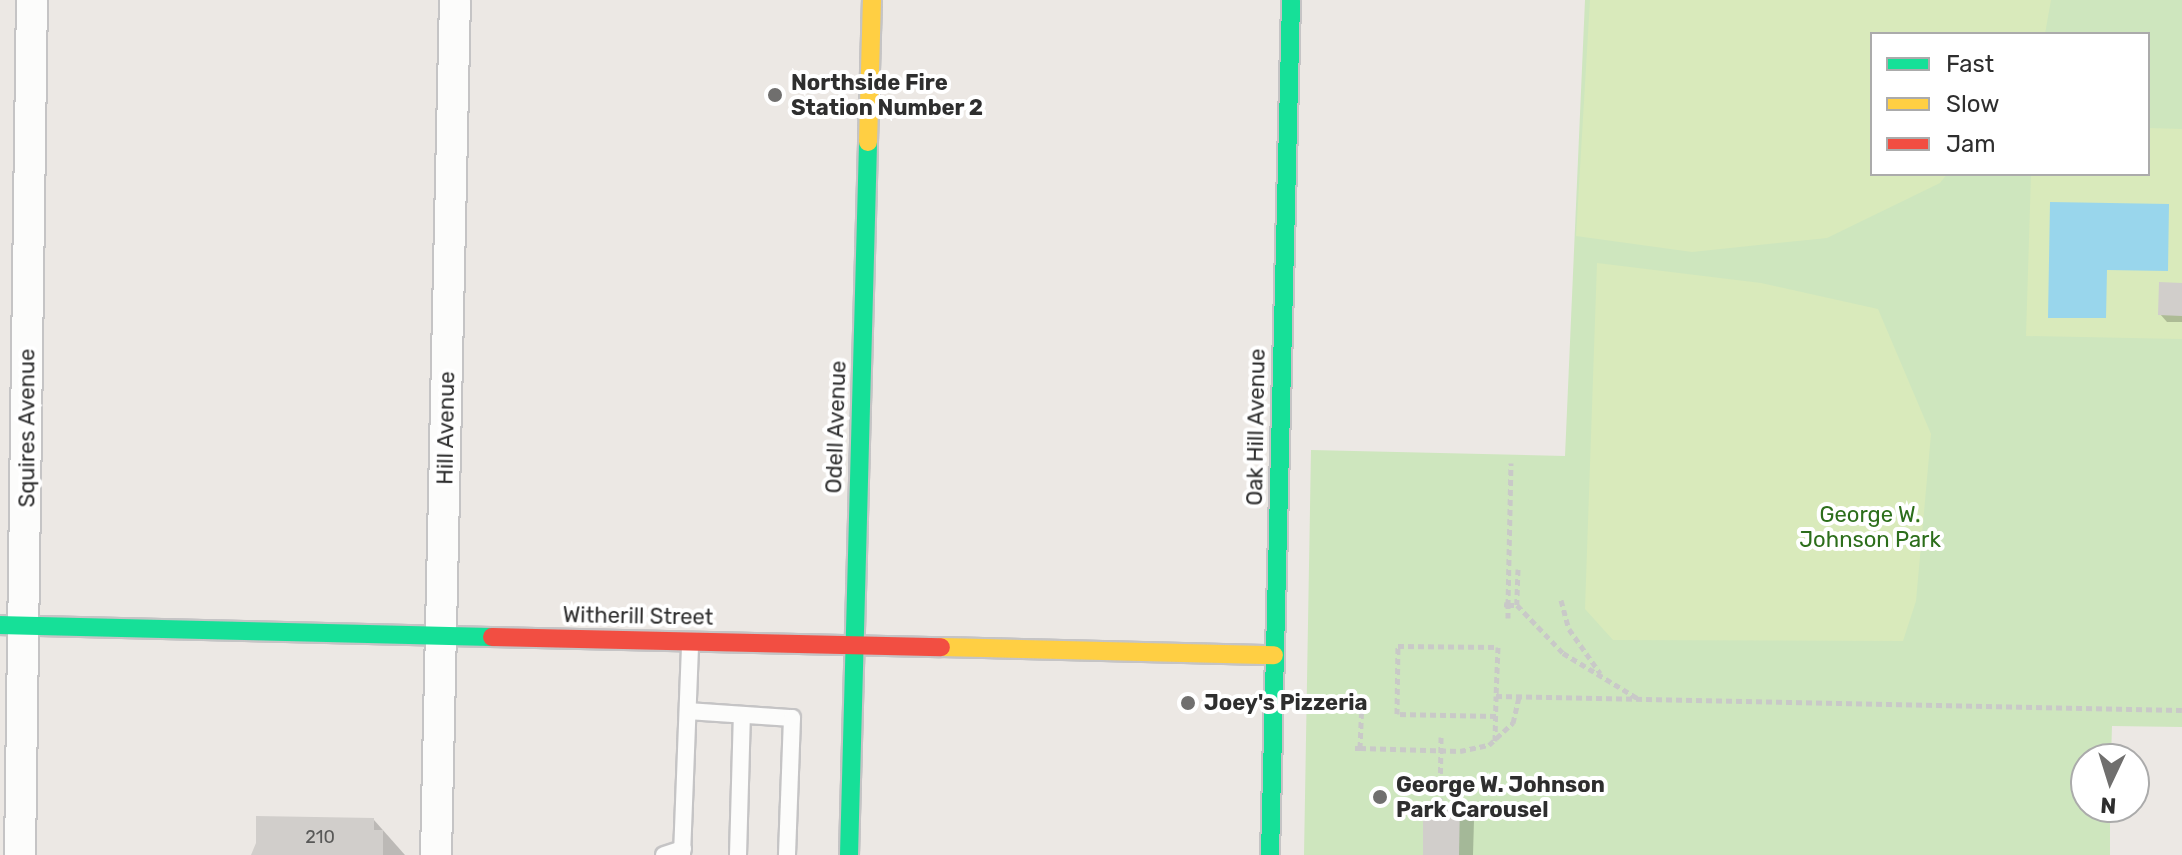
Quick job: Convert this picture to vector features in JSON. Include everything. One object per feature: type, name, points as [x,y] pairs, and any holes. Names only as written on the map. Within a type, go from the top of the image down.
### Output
[{"type":"street","name":"Squires Avenue","points":[[20,855],[13,626],[32,0]]},
{"type":"street","name":"Hill Avenue","points":[[436,855],[455,0]]},
{"type":"street","name":"Odell Avenue","points":[[849,855],[872,0]]},
{"type":"street","name":"Oak Hill Avenue","points":[[1270,855],[1291,0]]},
{"type":"street","name":"Witherill Street","points":[[13,626],[1274,655]]},
{"type":"lane","points":[[664,855],[683,852],[690,641]]},
{"type":"lane","points":[[688,711],[792,718],[787,855]]},
{"type":"lane","points":[[738,855],[742,715]]},
{"type":"path","points":[[1508,618],[1511,463]]},
{"type":"path","points":[[1517,605],[1518,569]]},
{"type":"path","points":[[1561,600],[1562,616],[1569,629],[1603,677]]},
{"type":"path","points":[[1506,604],[1517,605],[1563,653],[1638,699]]},
{"type":"path","points":[[1495,741],[1496,716],[1496,696],[1498,647],[1398,646],[1397,714],[1496,716]]},
{"type":"path","points":[[1496,696],[2182,710]]},
{"type":"path","points":[[1362,701],[1358,748],[1441,752],[1475,749],[1495,741],[1513,723],[1519,696]]},
{"type":"path","points":[[1440,803],[1441,737]]},
{"type":"green space","name":"George W. Johnson Park","points":[[1585,0],[2182,0],[2182,727],[2112,726],[2111,743],[2070,743],[2070,823],[2110,823],[2110,855],[1304,855],[1311,450],[1565,456]]},
{"type":"green space","points":[[1590,0],[2051,0],[2045,32],[1870,32],[1870,176],[1945,176],[1940,183],[1827,238],[1692,252],[1576,236]]},
{"type":"green space","points":[[2150,128],[2182,129],[2182,339],[2026,336],[2031,176],[2150,176]]},
{"type":"green space","points":[[1597,263],[1761,283],[1878,309],[1931,434],[1916,601],[1903,641],[1613,640],[1585,609]]},
{"type":"water","points":[[2050,202],[2169,204],[2168,271],[2107,270],[2106,318],[2048,318]]},
{"type":"building","points":[[2159,282],[2182,283],[2182,316],[2158,315]]},
{"type":"building","points":[[1423,803],[1460,803],[1459,855],[1423,855]]},
{"type":"building","points":[[256,816],[374,818],[374,830],[383,830],[383,855],[251,855],[256,843]]},
{"type":"traffic: fast","points":[[1270,855],[1291,0]]},
{"type":"traffic: fast","points":[[849,855],[868,142]]},
{"type":"traffic: fast","points":[[0,625],[492,637]]},
{"type":"traffic: slow","points":[[868,142],[872,0]]},
{"type":"traffic: slow","points":[[941,647],[1274,655]]},
{"type":"traffic: jam","points":[[492,637],[941,647]]},
{"type":"place","name":"Northside Fire Station Number 2","points":[[775,95]]},
{"type":"place","name":"Joey's Pizzeria","points":[[1188,703]]},
{"type":"place","name":"George W. Johnson Park Carousel","points":[[1380,797]]}]
